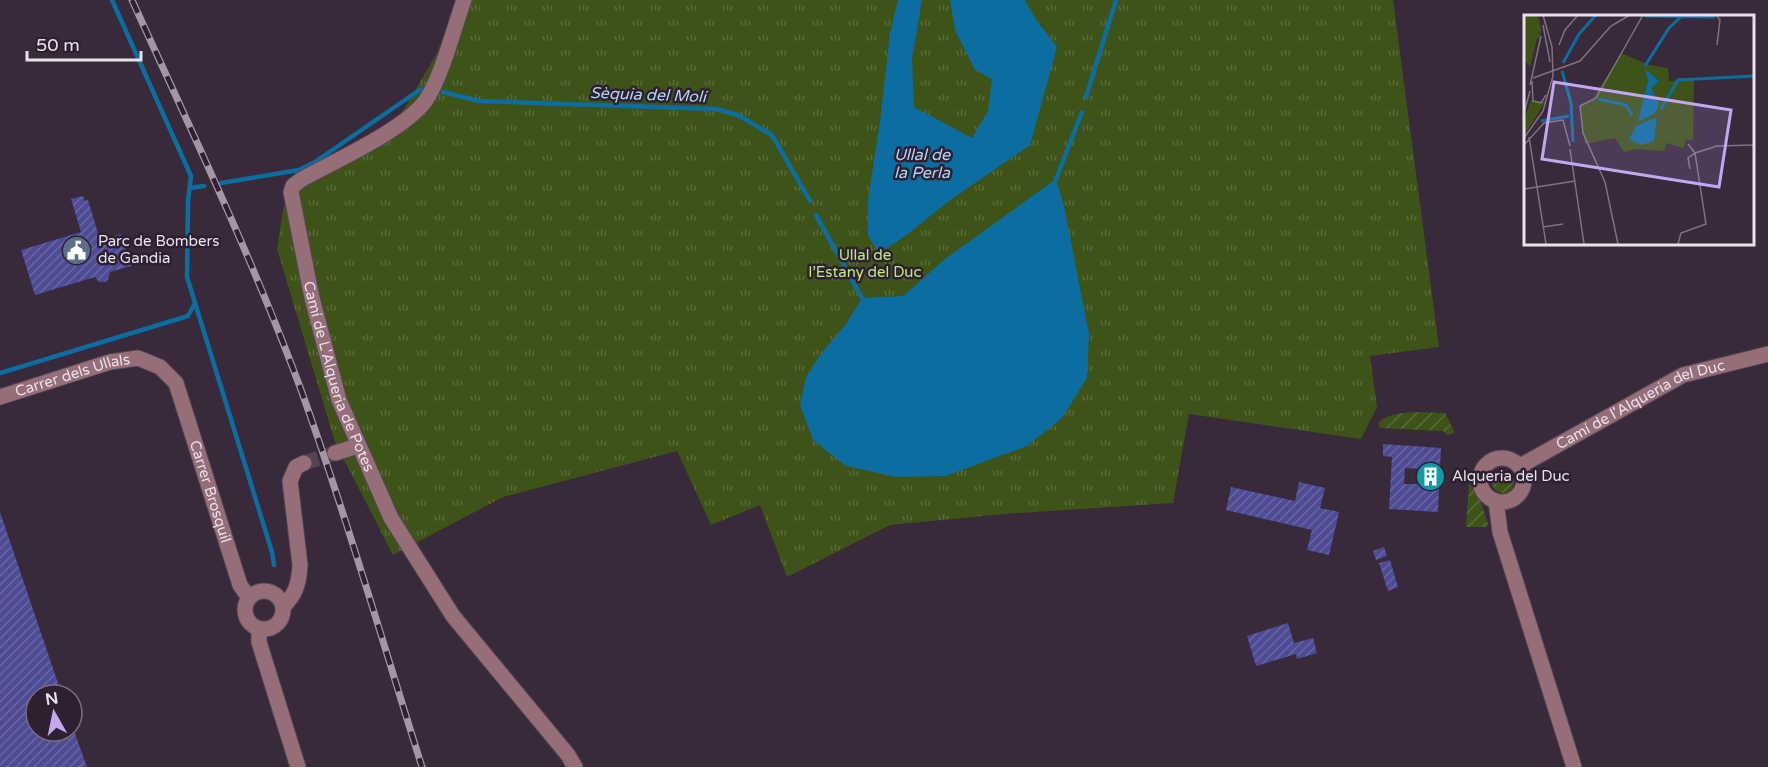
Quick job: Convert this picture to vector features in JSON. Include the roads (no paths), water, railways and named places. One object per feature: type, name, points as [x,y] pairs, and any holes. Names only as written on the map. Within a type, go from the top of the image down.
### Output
[{"type":"street","name":"Camí de L'Alqueria de Potes","points":[[464,0],[436,80],[425,102],[402,123],[302,179],[293,186],[291,192],[312,298],[339,400],[391,518],[453,616],[568,755],[575,767]]},
{"type":"street","name":"Camí de l'Alqueria del Duc","points":[[1520,466],[1683,375],[1768,354]]},
{"type":"street","name":"Carrer dels Ullals","points":[[0,397],[110,362],[138,358],[160,367],[176,383]]},
{"type":"street","name":"Carrer Brosquil","points":[[176,383],[240,585],[249,598]]},
{"type":"street","points":[[335,453],[358,446]]},
{"type":"street","points":[[1501,458],[1508,459],[1520,466],[1524,479],[1520,492],[1510,500],[1496,501],[1484,492],[1480,478],[1488,463],[1501,458]]},
{"type":"street","points":[[284,607],[278,597],[267,591],[260,591],[249,598],[246,603],[245,616],[253,626],[259,629],[276,625],[299,579],[300,566],[290,481],[296,467],[304,463]]},
{"type":"street","points":[[1496,501],[1500,532],[1574,767]]},
{"type":"street","points":[[259,629],[259,642],[298,767]]},
{"type":"water","name":"Ullal de la Perla","points":[[898,0],[922,0],[912,59],[914,107],[972,138],[988,111],[992,79],[975,70],[955,30],[950,0],[1025,0],[1035,18],[1057,47],[1030,145],[879,253],[868,236],[868,200],[890,33]]},
{"type":"water","name":"Ullal de l’Estany del Duc","points":[[1056,179],[1064,206],[1089,334],[1087,378],[1062,418],[1027,446],[946,476],[896,477],[846,466],[813,440],[800,405],[806,377],[821,354],[846,324],[862,298],[903,296],[945,259]]},
{"type":"waterway","points":[[112,0],[191,176],[188,201],[187,277],[272,552],[274,565]]},
{"type":"waterway","name":"Sèquia del Molí","points":[[1086,97],[1116,0]]},
{"type":"waterway","name":"Sèquia del Molí","points":[[221,183],[299,170],[315,162],[421,89]]},
{"type":"waterway","name":"Sèquia del Molí","points":[[443,92],[479,101],[716,109],[738,115],[772,135],[810,201]]},
{"type":"waterway","name":"Sèquia del Molí","points":[[1056,179],[1082,112]]},
{"type":"waterway","name":"Sèquia del Molí","points":[[190,188],[204,186]]},
{"type":"waterway","name":"Sèquia del Molí","points":[[816,215],[862,298]]},
{"type":"waterway","points":[[0,373],[188,316],[195,303]]},
{"type":"tunnel","points":[[304,463],[335,453]]},
{"type":"railway","points":[[132,0],[241,240],[300,387],[348,529],[422,767]]},
{"type":"place","name":"Parc de Bombers de Gandia","points":[[77,250]]},
{"type":"place","name":"Alqueria del Duc","points":[[1431,476]]}]
